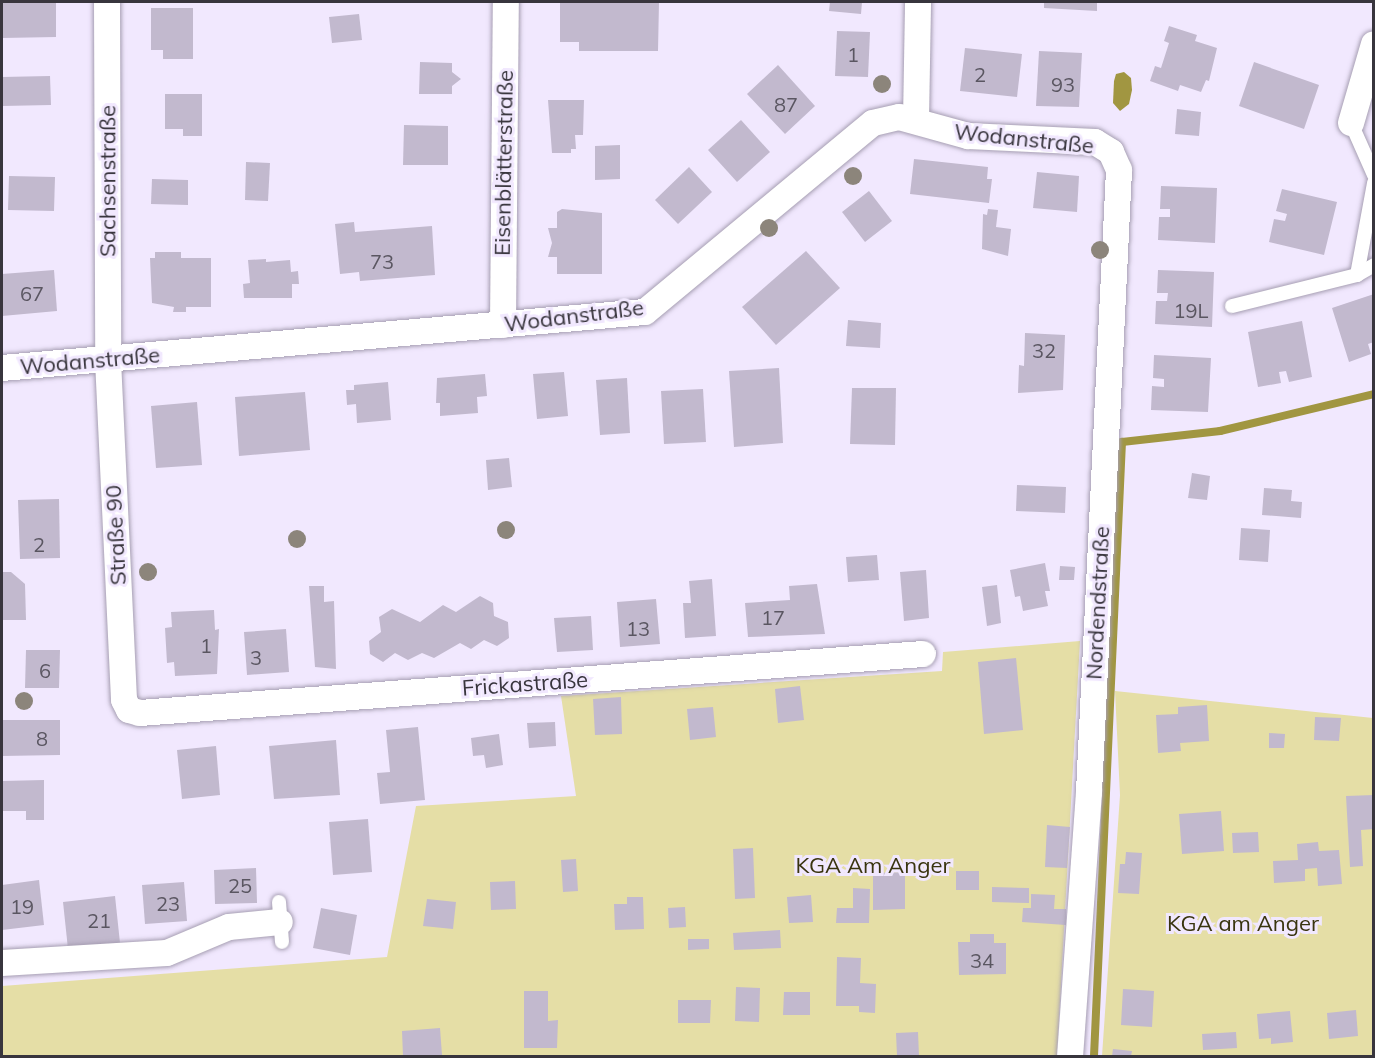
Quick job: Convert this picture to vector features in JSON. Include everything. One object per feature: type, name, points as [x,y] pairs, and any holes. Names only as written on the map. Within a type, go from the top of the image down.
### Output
[{"type":"street","name":"Sachsenstraße","points":[[107,2],[108,360]]},
{"type":"street","name":"Eisenblätterstraße","points":[[503,325],[506,2]]},
{"type":"street","points":[[916,120],[918,2]]},
{"type":"street","points":[[1351,123],[1374,44]]},
{"type":"street","name":"Wodanstraße","points":[[2,368],[645,312],[873,123],[899,117],[968,136],[1095,142],[1111,152]]},
{"type":"street","name":"Nordendstraße","points":[[1070,1056],[1089,792],[1119,170],[1111,152]]},
{"type":"street","name":"Straße 90","points":[[108,360],[124,700],[129,710]]},
{"type":"street","name":"Frickastraße","points":[[129,710],[152,712],[923,654]]},
{"type":"street","points":[[2,963],[167,953],[229,927],[280,922]]},
{"type":"lane","points":[[1351,123],[1374,175]]},
{"type":"lane","points":[[1357,275],[1374,183]]},
{"type":"lane","points":[[1232,306],[1357,275],[1374,265]]},
{"type":"green space","name":"KGA Am Anger","points":[[1080,641],[1057,1056],[2,1056],[2,986],[387,957],[416,806],[576,796],[561,696],[942,671],[943,652]]},
{"type":"green space","name":"KGA am Anger","points":[[1115,691],[1373,718],[1373,1056],[1102,1056],[1120,795]]},
{"type":"shaded area","points":[[1124,72],[1131,78],[1132,90],[1129,104],[1120,111],[1113,103],[1114,81],[1116,74]]},
{"type":"building","points":[[2,2],[56,2],[56,37],[2,38]]},
{"type":"building","points":[[560,2],[659,2],[658,51],[579,51],[579,42],[560,42]]},
{"type":"building","points":[[830,2],[862,2],[861,14],[829,11]]},
{"type":"building","points":[[1044,2],[1097,2],[1097,11],[1044,8]]},
{"type":"building","points":[[151,8],[193,8],[193,59],[163,59],[163,50],[151,50]]},
{"type":"building","points":[[359,14],[362,40],[332,43],[329,17]]},
{"type":"building","points":[[1169,26],[1197,35],[1195,41],[1217,48],[1209,81],[1206,80],[1201,92],[1180,85],[1178,91],[1150,81],[1155,66],[1161,68],[1169,43],[1164,41]]},
{"type":"building","points":[[837,31],[870,32],[868,77],[835,76]]},
{"type":"building","points":[[965,48],[1022,54],[1017,97],[960,91]]},
{"type":"building","points":[[1039,51],[1082,53],[1079,107],[1036,106]]},
{"type":"building","points":[[420,62],[452,63],[452,72],[461,79],[452,86],[452,94],[419,94]]},
{"type":"building","points":[[1254,62],[1319,85],[1304,129],[1239,106]]},
{"type":"building","points":[[778,65],[815,106],[785,134],[747,94]]},
{"type":"building","points":[[50,76],[51,105],[2,106],[2,77]]},
{"type":"building","points":[[165,94],[202,94],[202,136],[183,136],[183,129],[165,129]]},
{"type":"building","points":[[548,100],[584,100],[583,135],[575,135],[576,149],[571,149],[571,153],[552,153]]},
{"type":"building","points":[[1177,109],[1201,112],[1199,136],[1175,134]]},
{"type":"building","points":[[741,120],[770,152],[737,182],[708,150]]},
{"type":"building","points":[[404,125],[448,126],[448,165],[403,165]]},
{"type":"building","points":[[620,145],[620,179],[595,180],[595,146]]},
{"type":"building","points":[[914,159],[988,167],[987,179],[992,179],[989,203],[910,194]]},
{"type":"building","points":[[246,162],[270,163],[268,201],[245,200]]},
{"type":"building","points":[[689,167],[712,192],[678,224],[655,200]]},
{"type":"building","points":[[1037,172],[1079,176],[1077,212],[1033,208]]},
{"type":"building","points":[[9,176],[55,177],[54,211],[8,210]]},
{"type":"building","points":[[152,179],[188,180],[188,205],[151,204]]},
{"type":"building","points":[[1161,186],[1217,188],[1215,243],[1158,240],[1159,217],[1170,217],[1170,209],[1160,209]]},
{"type":"building","points":[[1282,189],[1337,202],[1324,255],[1269,242],[1274,219],[1285,221],[1287,214],[1276,211]]},
{"type":"building","points":[[869,191],[892,221],[865,242],[842,212]]},
{"type":"building","points":[[562,209],[602,213],[602,274],[557,274],[557,257],[548,257],[552,243],[548,228],[557,228],[557,212]]},
{"type":"building","points":[[988,209],[998,210],[996,227],[1011,229],[1008,256],[982,249],[983,214],[987,215]]},
{"type":"building","points":[[354,222],[355,232],[432,226],[435,275],[360,281],[359,272],[340,274],[335,224]]},
{"type":"building","points":[[806,251],[840,288],[776,345],[742,307]]},
{"type":"building","points":[[155,252],[181,252],[181,258],[211,258],[211,307],[186,307],[186,312],[173,312],[174,307],[152,303],[150,258],[155,258]]},
{"type":"building","points":[[266,259],[266,262],[290,260],[291,272],[298,271],[299,284],[292,284],[292,298],[244,298],[243,284],[250,283],[248,260]]},
{"type":"building","points":[[54,270],[57,311],[2,316],[2,274]]},
{"type":"building","points":[[1158,270],[1214,272],[1212,327],[1155,324],[1156,301],[1167,301],[1168,293],[1157,293]]},
{"type":"building","points":[[1374,294],[1374,342],[1368,344],[1371,354],[1349,362],[1332,308]]},
{"type":"building","points":[[848,320],[881,323],[880,348],[846,346]]},
{"type":"building","points":[[1302,321],[1312,377],[1289,382],[1286,371],[1279,372],[1281,383],[1258,387],[1248,332]]},
{"type":"building","points":[[1025,333],[1065,335],[1063,390],[1018,393],[1019,365],[1024,366]]},
{"type":"building","points":[[1154,355],[1211,358],[1208,412],[1151,410],[1152,386],[1164,387],[1164,379],[1153,378]]},
{"type":"building","points":[[779,368],[783,443],[734,447],[729,371]]},
{"type":"building","points":[[564,372],[568,416],[537,419],[533,374]]},
{"type":"building","points":[[485,374],[487,396],[477,397],[478,413],[440,416],[440,403],[436,403],[437,378]]},
{"type":"building","points":[[627,378],[630,433],[600,435],[596,380]]},
{"type":"building","points":[[388,382],[391,420],[357,423],[356,404],[347,405],[346,390],[354,390],[354,385]]},
{"type":"building","points":[[852,388],[896,388],[895,445],[850,444]]},
{"type":"building","points":[[703,389],[706,442],[664,444],[661,391]]},
{"type":"building","points":[[305,392],[310,450],[239,456],[235,397]]},
{"type":"building","points":[[197,402],[202,465],[156,468],[151,406]]},
{"type":"building","points":[[509,458],[512,487],[488,490],[486,460]]},
{"type":"building","points":[[1192,473],[1210,476],[1207,500],[1188,498]]},
{"type":"building","points":[[1017,485],[1066,487],[1065,513],[1016,511]]},
{"type":"building","points":[[1264,488],[1292,490],[1291,501],[1302,502],[1301,518],[1262,515]]},
{"type":"building","points":[[59,499],[60,558],[20,559],[18,500]]},
{"type":"building","points":[[1241,528],[1270,530],[1268,562],[1239,560]]},
{"type":"building","points":[[877,555],[879,580],[848,582],[846,557]]},
{"type":"building","points":[[1045,563],[1050,591],[1045,591],[1048,606],[1023,611],[1020,596],[1015,597],[1010,570]]},
{"type":"building","points":[[1060,566],[1075,567],[1074,580],[1059,580]]},
{"type":"building","points":[[926,570],[929,618],[904,621],[900,572]]},
{"type":"building","points":[[2,572],[11,572],[25,584],[26,620],[2,620]]},
{"type":"building","points":[[712,579],[716,636],[685,638],[683,603],[691,603],[689,581]]},
{"type":"building","points":[[817,584],[825,634],[748,637],[745,603],[790,600],[789,586]]},
{"type":"building","points":[[997,585],[1001,623],[987,626],[982,587]]},
{"type":"building","points":[[309,586],[324,586],[324,602],[334,601],[336,669],[315,667]]},
{"type":"building","points":[[480,596],[493,603],[494,616],[508,622],[509,638],[497,646],[484,640],[471,649],[460,643],[434,658],[422,653],[408,660],[395,653],[383,662],[370,654],[369,641],[381,632],[379,617],[392,609],[420,622],[443,605],[456,612]]},
{"type":"building","points":[[656,599],[660,644],[620,647],[617,602]]},
{"type":"building","points":[[214,610],[215,630],[219,629],[217,674],[175,676],[174,662],[167,663],[165,628],[172,627],[171,612]]},
{"type":"building","points":[[591,616],[593,650],[557,652],[554,618]]},
{"type":"building","points":[[286,629],[289,672],[247,675],[244,632]]},
{"type":"building","points":[[26,650],[60,650],[59,688],[25,688]]},
{"type":"building","points":[[1016,658],[1023,730],[984,734],[978,662]]},
{"type":"building","points":[[800,686],[804,720],[778,723],[775,689]]},
{"type":"building","points":[[621,697],[622,734],[595,735],[593,699]]},
{"type":"building","points":[[1207,705],[1209,741],[1180,743],[1181,751],[1158,753],[1156,715],[1178,714],[1178,707]]},
{"type":"building","points":[[713,707],[716,737],[690,740],[687,709]]},
{"type":"building","points":[[1315,717],[1341,718],[1339,741],[1314,740]]},
{"type":"building","points":[[2,720],[60,720],[60,755],[2,756]]},
{"type":"building","points":[[555,722],[556,746],[529,748],[527,723]]},
{"type":"building","points":[[418,727],[425,800],[380,804],[377,773],[390,772],[386,730]]},
{"type":"building","points":[[1269,733],[1285,734],[1284,748],[1269,748]]},
{"type":"building","points":[[499,734],[503,765],[486,768],[484,755],[473,756],[471,738]]},
{"type":"building","points":[[336,740],[340,795],[274,799],[269,746]]},
{"type":"building","points":[[216,746],[220,795],[182,799],[177,750]]},
{"type":"building","points":[[44,780],[44,820],[26,820],[26,811],[2,811],[2,781]]},
{"type":"building","points":[[1374,795],[1374,829],[1361,830],[1363,866],[1350,867],[1346,796]]},
{"type":"building","points":[[1221,811],[1224,851],[1182,854],[1179,814]]},
{"type":"building","points":[[368,819],[372,872],[333,875],[329,822]]},
{"type":"building","points":[[1047,825],[1070,827],[1067,868],[1045,867]]},
{"type":"building","points":[[1258,832],[1259,852],[1233,853],[1232,833]]},
{"type":"building","points":[[1318,842],[1319,851],[1339,850],[1342,884],[1318,886],[1317,868],[1305,869],[1305,881],[1274,883],[1273,861],[1298,860],[1297,844]]},
{"type":"building","points":[[753,848],[755,898],[735,899],[733,849]]},
{"type":"building","points":[[1126,852],[1142,853],[1139,894],[1118,893],[1120,864],[1125,864]]},
{"type":"building","points":[[576,859],[578,891],[563,892],[561,860]]},
{"type":"building","points":[[256,868],[257,903],[215,904],[214,870]]},
{"type":"building","points":[[956,871],[979,871],[979,890],[956,890]]},
{"type":"building","points":[[905,872],[905,909],[873,910],[873,873]]},
{"type":"building","points":[[39,880],[44,925],[2,930],[2,885]]},
{"type":"building","points":[[515,881],[516,909],[491,910],[490,882]]},
{"type":"building","points":[[184,882],[187,921],[145,924],[142,885]]},
{"type":"building","points":[[992,887],[1029,888],[1029,903],[992,902]]},
{"type":"building","points":[[853,888],[870,889],[869,923],[836,923],[837,908],[853,908]]},
{"type":"building","points":[[1031,894],[1055,895],[1054,909],[1066,909],[1066,925],[1022,922],[1023,908],[1031,908]]},
{"type":"building","points":[[811,895],[813,922],[789,923],[787,897]]},
{"type":"building","points":[[115,896],[120,943],[68,949],[63,902]]},
{"type":"building","points":[[627,897],[643,897],[644,929],[615,930],[614,904],[627,904]]},
{"type":"building","points":[[427,899],[456,902],[453,929],[423,926]]},
{"type":"building","points":[[685,907],[686,927],[669,928],[668,908]]},
{"type":"building","points":[[321,908],[357,915],[350,955],[313,948]]},
{"type":"building","points":[[780,930],[781,948],[734,950],[733,933]]},
{"type":"building","points":[[970,934],[994,934],[994,943],[1006,943],[1006,974],[959,975],[958,942],[970,942]]},
{"type":"building","points":[[688,939],[709,939],[709,949],[688,950]]},
{"type":"building","points":[[837,957],[861,958],[860,983],[876,984],[875,1013],[859,1012],[859,1006],[836,1006]]},
{"type":"building","points":[[736,987],[760,988],[759,1022],[735,1021]]},
{"type":"building","points":[[1123,989],[1154,991],[1152,1027],[1121,1025]]},
{"type":"building","points":[[524,991],[548,991],[548,1021],[558,1020],[557,1048],[524,1048]]},
{"type":"building","points":[[784,992],[810,992],[810,1015],[783,1015]]},
{"type":"building","points":[[678,1000],[711,1000],[710,1023],[678,1023]]},
{"type":"building","points":[[1356,1010],[1358,1036],[1329,1039],[1327,1013]]},
{"type":"building","points":[[1290,1011],[1293,1042],[1271,1044],[1271,1038],[1259,1039],[1257,1014]]},
{"type":"building","points":[[440,1028],[442,1055],[403,1056],[402,1031]]},
{"type":"building","points":[[918,1032],[919,1056],[897,1056],[896,1033]]},
{"type":"building","points":[[1236,1032],[1237,1048],[1203,1050],[1202,1034]]},
{"type":"building","points":[[1113,1049],[1132,1051],[1131,1056],[1112,1056]]},
{"type":"waterway","points":[[1094,1056],[1122,442],[1220,431],[1374,394]]}]
